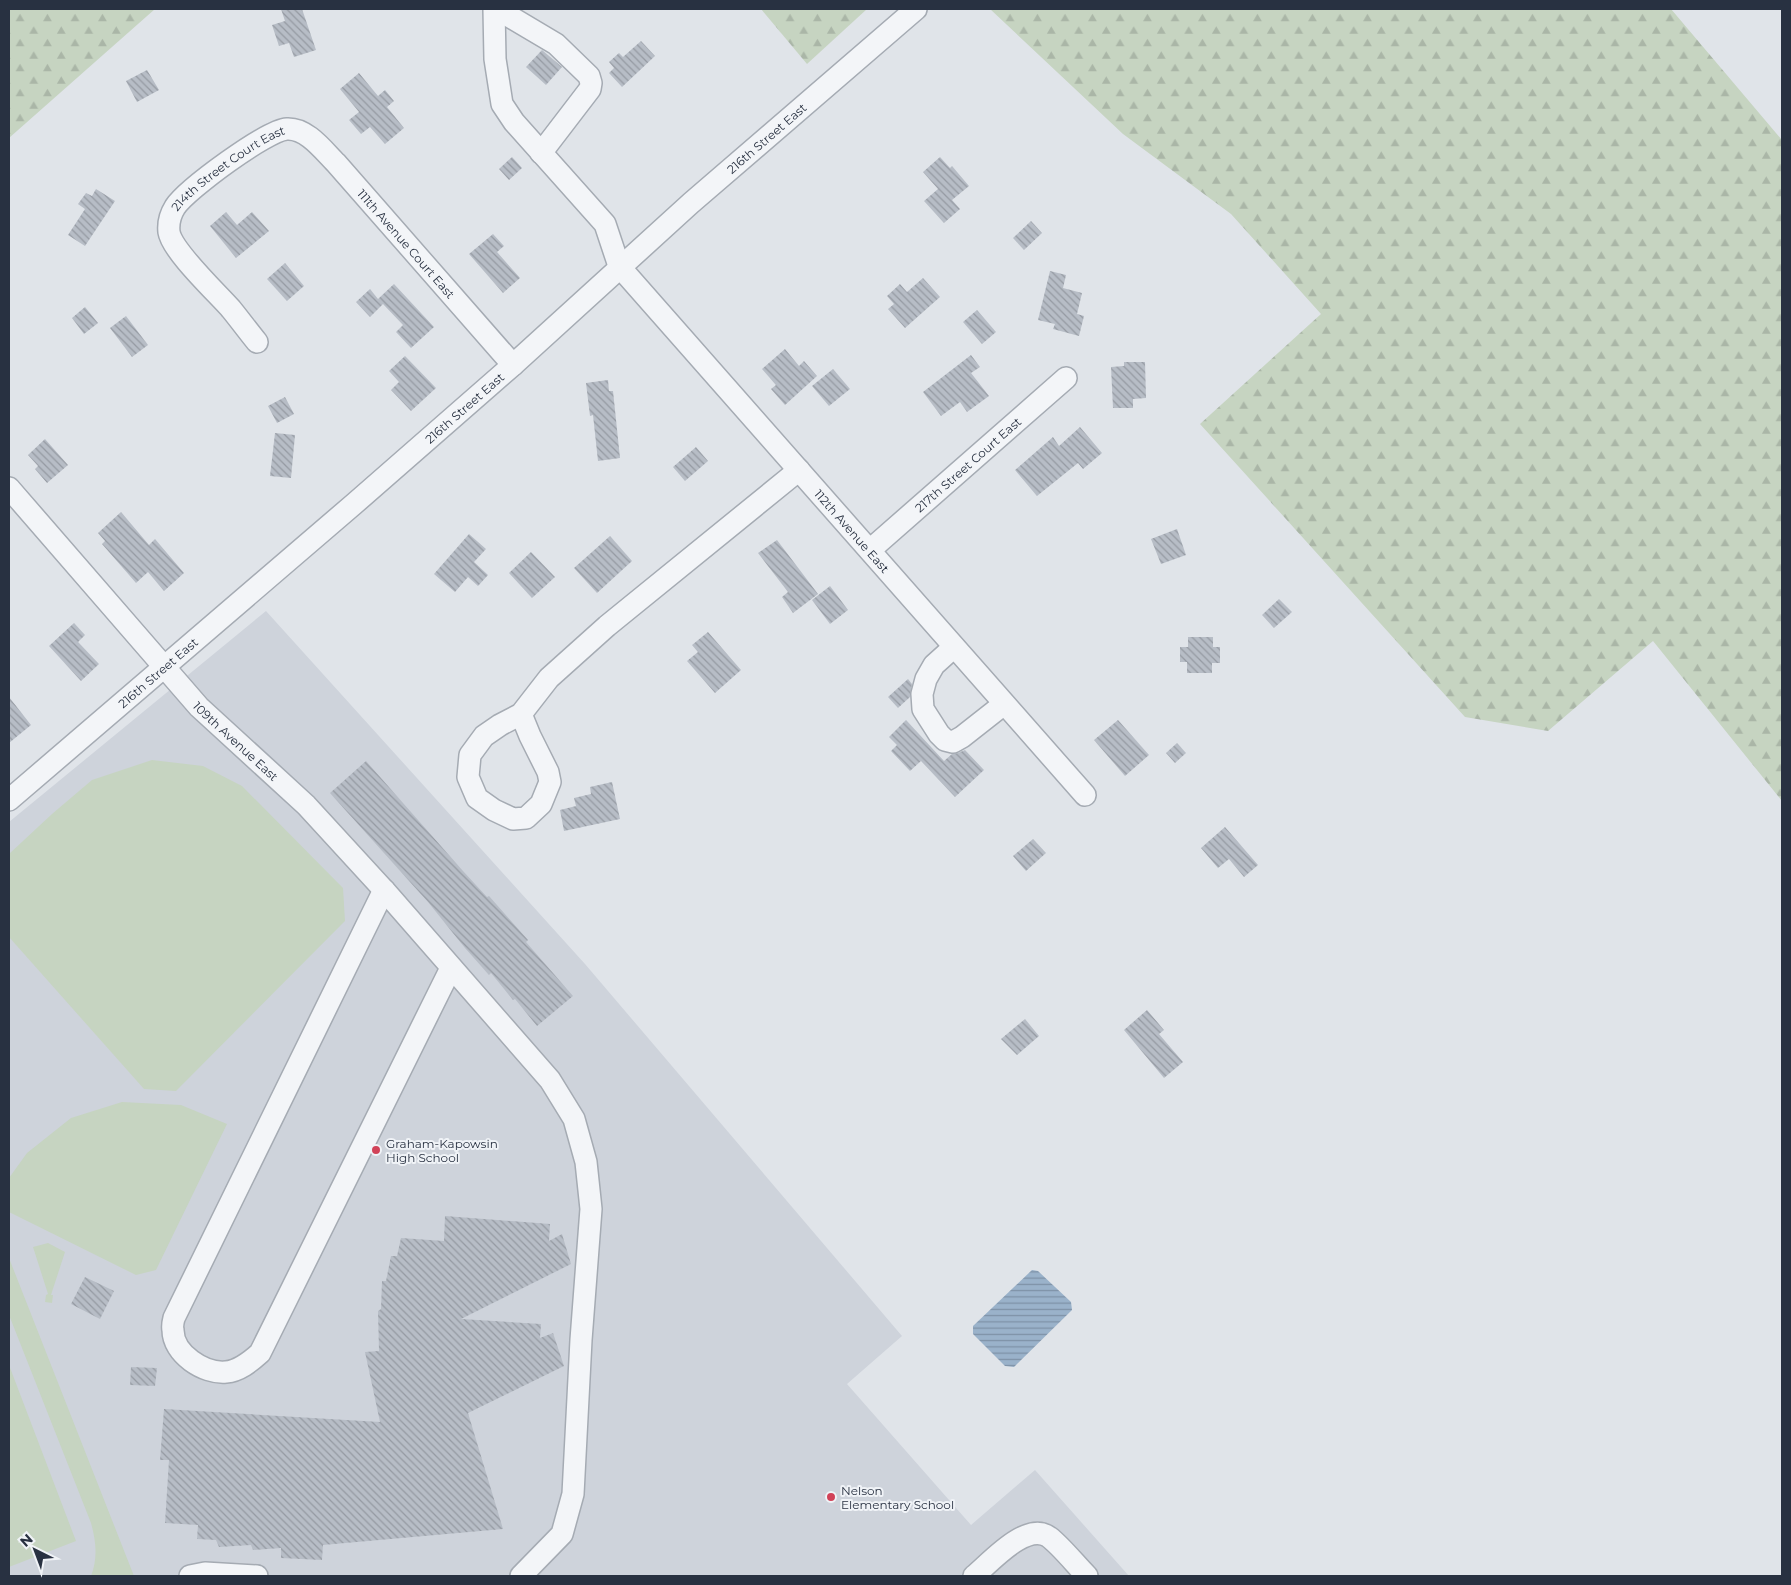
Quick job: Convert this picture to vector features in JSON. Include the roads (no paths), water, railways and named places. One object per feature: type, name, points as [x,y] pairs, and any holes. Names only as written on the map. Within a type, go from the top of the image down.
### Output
[{"type":"street","points":[[541,153],[592,83],[589,76],[556,44],[496,9],[495,59],[502,104],[514,122],[541,153],[605,224],[619,266]]},
{"type":"street","name":"216th Street East","points":[[9,800],[354,504],[513,364],[619,266],[916,9]]},
{"type":"street","name":"214th Street Court East","points":[[257,342],[231,309],[201,278],[176,246],[169,234],[169,219],[176,206],[221,166],[275,133],[286,129],[294,130]]},
{"type":"street","name":"111th Avenue Court East","points":[[294,130],[309,136],[336,162],[513,364]]},
{"type":"street","name":"112th Avenue East","points":[[619,266],[1085,796]]},
{"type":"street","name":"217th Street Court East","points":[[870,550],[1066,378]]},
{"type":"street","points":[[521,714],[548,772],[550,782],[542,804],[526,818],[513,819],[494,810],[476,798],[468,777],[470,755],[484,736],[521,714],[549,678],[607,626],[799,470]]},
{"type":"street","name":"109th Avenue East","points":[[9,488],[207,716],[306,805],[384,890],[550,1080],[574,1119],[586,1162],[591,1209],[581,1340],[573,1494],[562,1534],[521,1576]]},
{"type":"street","points":[[954,647],[934,665],[926,678],[922,694],[923,709],[939,734],[945,740],[953,742],[1004,704]]},
{"type":"street","points":[[384,890],[174,1318],[172,1332],[178,1346],[188,1358],[200,1366],[214,1371],[226,1372],[238,1369],[260,1353],[452,968]]},
{"type":"street","points":[[974,1576],[1015,1540],[1033,1534],[1048,1536],[1087,1576]]},
{"type":"street","points":[[190,1576],[205,1574],[257,1576]]},
{"type":"water","points":[[1032,1270],[1038,1271],[1071,1302],[1072,1310],[1014,1367],[1005,1366],[973,1334],[973,1326]]},
{"type":"place","name":"Graham-Kapowsin High School","points":[[376,1150]]},
{"type":"place","name":"Nelson Elementary School","points":[[831,1497]]}]
